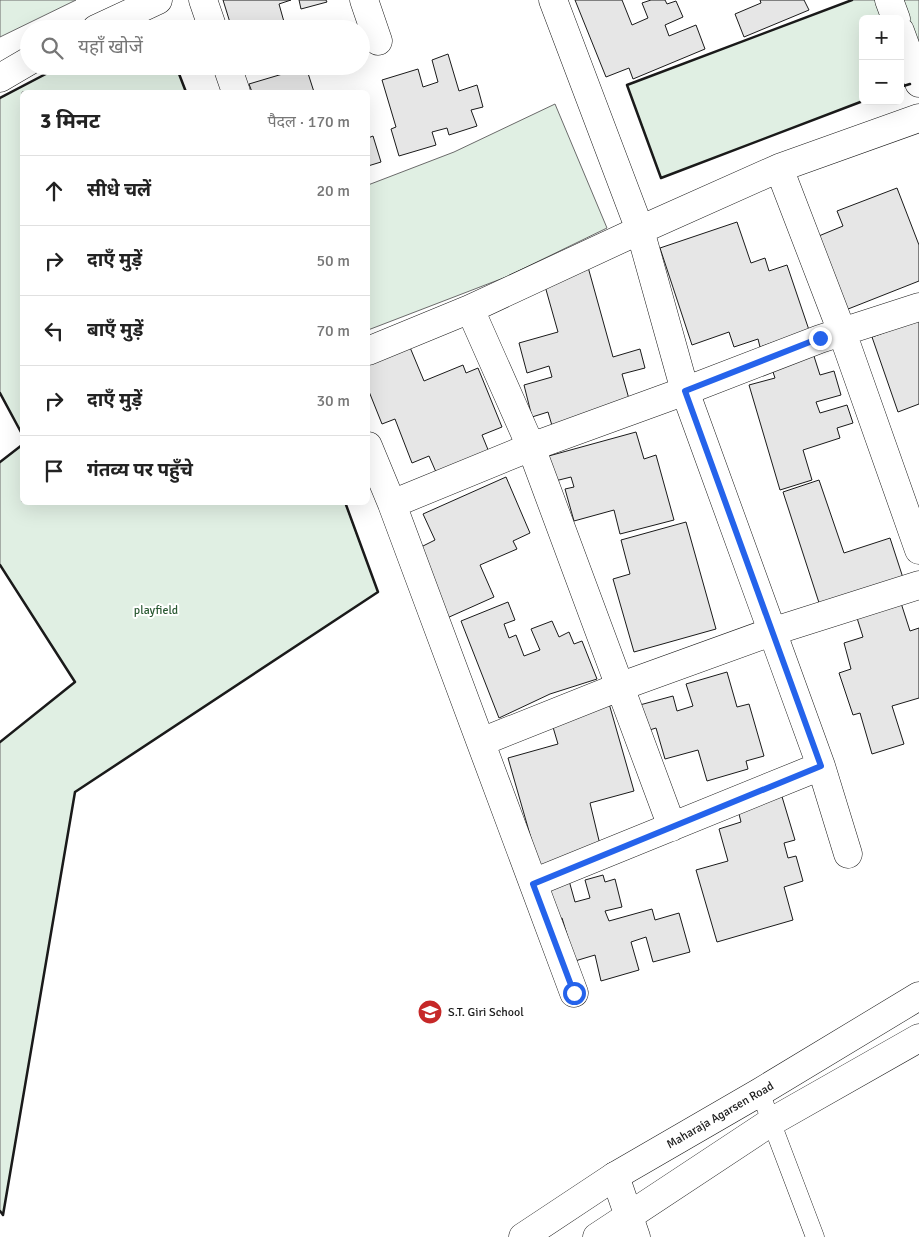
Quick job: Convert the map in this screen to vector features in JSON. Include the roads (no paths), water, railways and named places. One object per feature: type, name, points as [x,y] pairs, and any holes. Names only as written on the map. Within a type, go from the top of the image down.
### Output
[{"type":"street","points":[[115,20],[158,0]]},
{"type":"street","points":[[203,0],[210,20]]},
{"type":"street","points":[[364,0],[378,41]]},
{"type":"street","points":[[553,0],[640,230],[685,391],[821,766],[848,854]]},
{"type":"street","points":[[889,0],[895,15]]},
{"type":"street","points":[[904,42],[919,83]]},
{"type":"street","points":[[0,78],[20,66]]},
{"type":"street","points":[[230,75],[235,90]]},
{"type":"street","points":[[370,350],[470,309],[779,168],[919,118]]},
{"type":"street","points":[[779,168],[842,332],[919,550]]},
{"type":"street","points":[[392,504],[531,447],[685,391],[820,338],[919,307]]},
{"type":"street","points":[[470,309],[531,447],[672,827]]},
{"type":"street","points":[[370,451],[392,504],[574,993]]},
{"type":"street","points":[[481,742],[619,687],[771,632],[919,585]]},
{"type":"street","points":[[533,884],[821,766]]},
{"type":"street","name":"Maharaja Agarsen Road","points":[[523,1237],[615,1176],[760,1092],[919,996]]},
{"type":"street","points":[[597,1237],[633,1226],[771,1122],[919,1038]]},
{"type":"street","points":[[615,1176],[633,1226]]},
{"type":"lane","points":[[760,1092],[815,1237]]},
{"type":"place","name":"S.T. Giri School","points":[[430,1012]]},
{"type":"park label","name":"playfield","points":[[156,610]]}]
